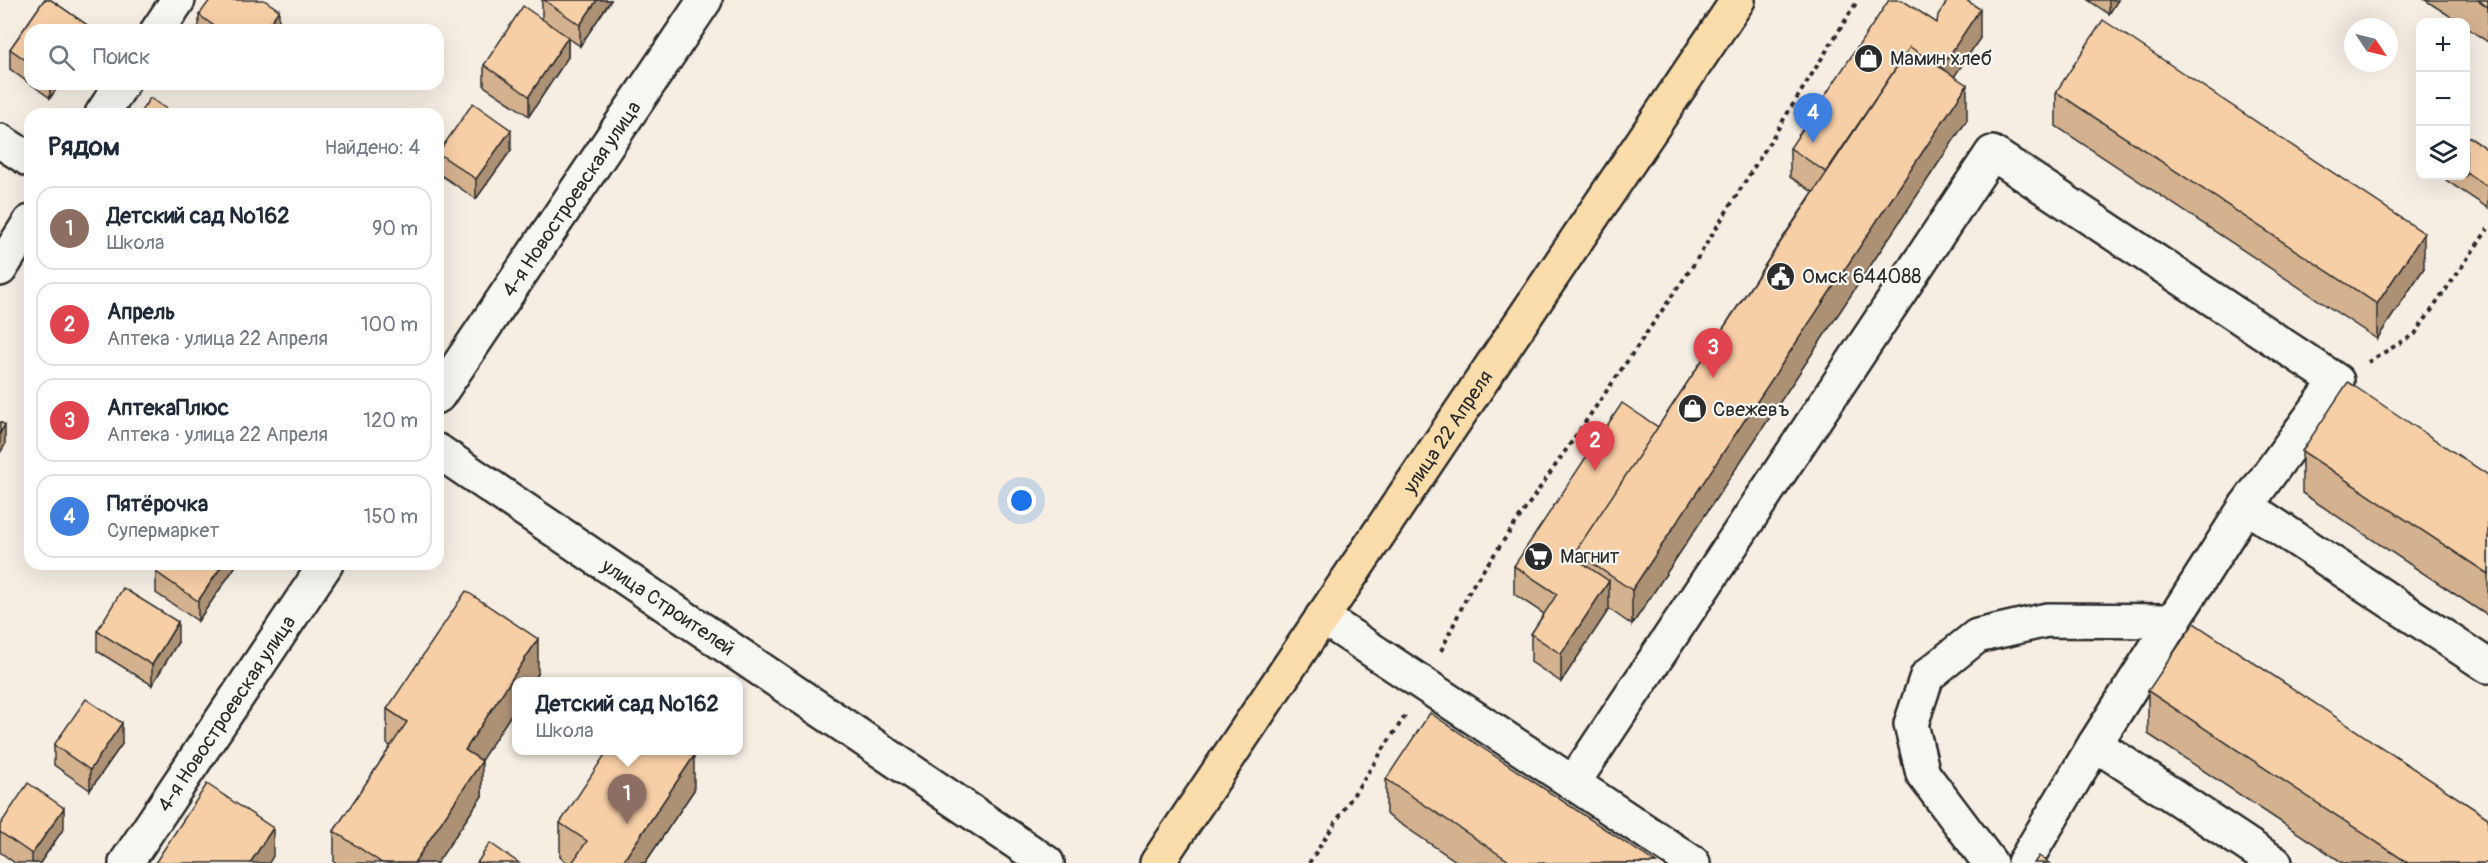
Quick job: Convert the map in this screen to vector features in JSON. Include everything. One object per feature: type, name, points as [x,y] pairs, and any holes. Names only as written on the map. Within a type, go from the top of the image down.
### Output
[{"type":"main road","name":"улица 22 Апреля","points":[[1157,863],[1738,0]]},
{"type":"street","points":[[162,24],[178,0]]},
{"type":"street","name":"4-я Новостроевская улица","points":[[444,387],[705,0]]},
{"type":"street","points":[[106,108],[118,90]]},
{"type":"street","points":[[0,141],[24,156]]},
{"type":"street","points":[[1574,783],[1992,153],[2337,381],[2246,506],[2024,863]]},
{"type":"street","points":[[0,269],[24,231]]},
{"type":"street","name":"улица Строителей","points":[[444,455],[1047,863]]},
{"type":"street","points":[[2246,506],[2488,666]]},
{"type":"street","name":"4-я Новостроевская улица","points":[[126,863],[322,570]]},
{"type":"street","points":[[1322,617],[1693,863]]},
{"type":"street","points":[[1990,863],[1923,774],[1911,724],[1927,676],[1977,636],[2047,620],[2174,621]]},
{"type":"street","points":[[2096,744],[2275,863]]},
{"type":"path","points":[[1309,863],[1425,685],[1471,588],[1692,267],[1858,0]]},
{"type":"path","points":[[2337,381],[2415,334],[2488,229]]},
{"type":"building","points":[[44,0],[51,0],[86,24],[27,24]]},
{"type":"building","points":[[210,0],[264,0],[279,10],[269,24],[212,24],[199,15]]},
{"type":"building","points":[[544,0],[597,0],[580,25]]},
{"type":"building","points":[[1889,0],[1902,0],[1937,23],[1938,15],[1948,0],[1966,0],[1980,9],[1941,68],[1910,47],[1826,172],[1790,148]]},
{"type":"building","points":[[2478,0],[2488,0],[2488,7]]},
{"type":"building","points":[[523,6],[568,37],[529,96],[484,65]]},
{"type":"building","points":[[2103,20],[2424,233],[2377,304],[2056,92]]},
{"type":"building","points":[[24,29],[24,59],[10,49]]},
{"type":"building","points":[[1910,47],[1967,85],[1632,590],[1575,552]]},
{"type":"building","points":[[150,98],[165,108],[143,108]]},
{"type":"building","points":[[473,103],[511,130],[476,179],[444,157],[444,144]]},
{"type":"building","points":[[2470,138],[2488,150],[2488,187],[2470,176]]},
{"type":"building","points":[[2348,382],[2488,475],[2488,574],[2302,451]]},
{"type":"building","points":[[1622,403],[1658,427],[1575,552],[1575,558],[1609,581],[1561,654],[1531,634],[1557,594],[1514,566]]},
{"type":"building","points":[[0,422],[5,425],[0,433]]},
{"type":"building","points":[[158,570],[219,570],[198,601],[156,572]]},
{"type":"building","points":[[123,588],[178,622],[152,665],[97,631]]},
{"type":"building","points":[[466,591],[538,639],[465,750],[482,761],[414,863],[382,863],[334,831],[407,722],[387,709]]},
{"type":"building","points":[[2194,623],[2488,818],[2488,863],[2408,863],[2148,691]]},
{"type":"building","points":[[86,699],[122,723],[90,770],[54,745]]},
{"type":"building","points":[[1430,713],[1656,863],[1512,863],[1386,779]]},
{"type":"building","points":[[605,755],[694,756],[622,863],[572,863],[587,841],[560,823]]},
{"type":"building","points":[[28,783],[64,808],[32,854],[0,832],[0,825]]},
{"type":"building","points":[[207,784],[273,828],[250,863],[155,863]]},
{"type":"building","points":[[490,843],[519,863],[477,863]]},
{"type":"building","points":[[2039,856],[2049,863],[2034,863]]},
{"type":"place","name":"Мамин хлеб","points":[[1869,58]]},
{"type":"place","name":"Пятёрочка","points":[[1813,143]]},
{"type":"place","name":"Омск 644088","points":[[1781,276]]},
{"type":"place","name":"АптекаПлюс","points":[[1713,378]]},
{"type":"place","name":"Свежевъ","points":[[1692,409]]},
{"type":"place","name":"Апрель","points":[[1595,471]]},
{"type":"place","name":"Магнит","points":[[1539,556]]},
{"type":"place","name":"Детский сад №162","points":[[627,824]]}]
